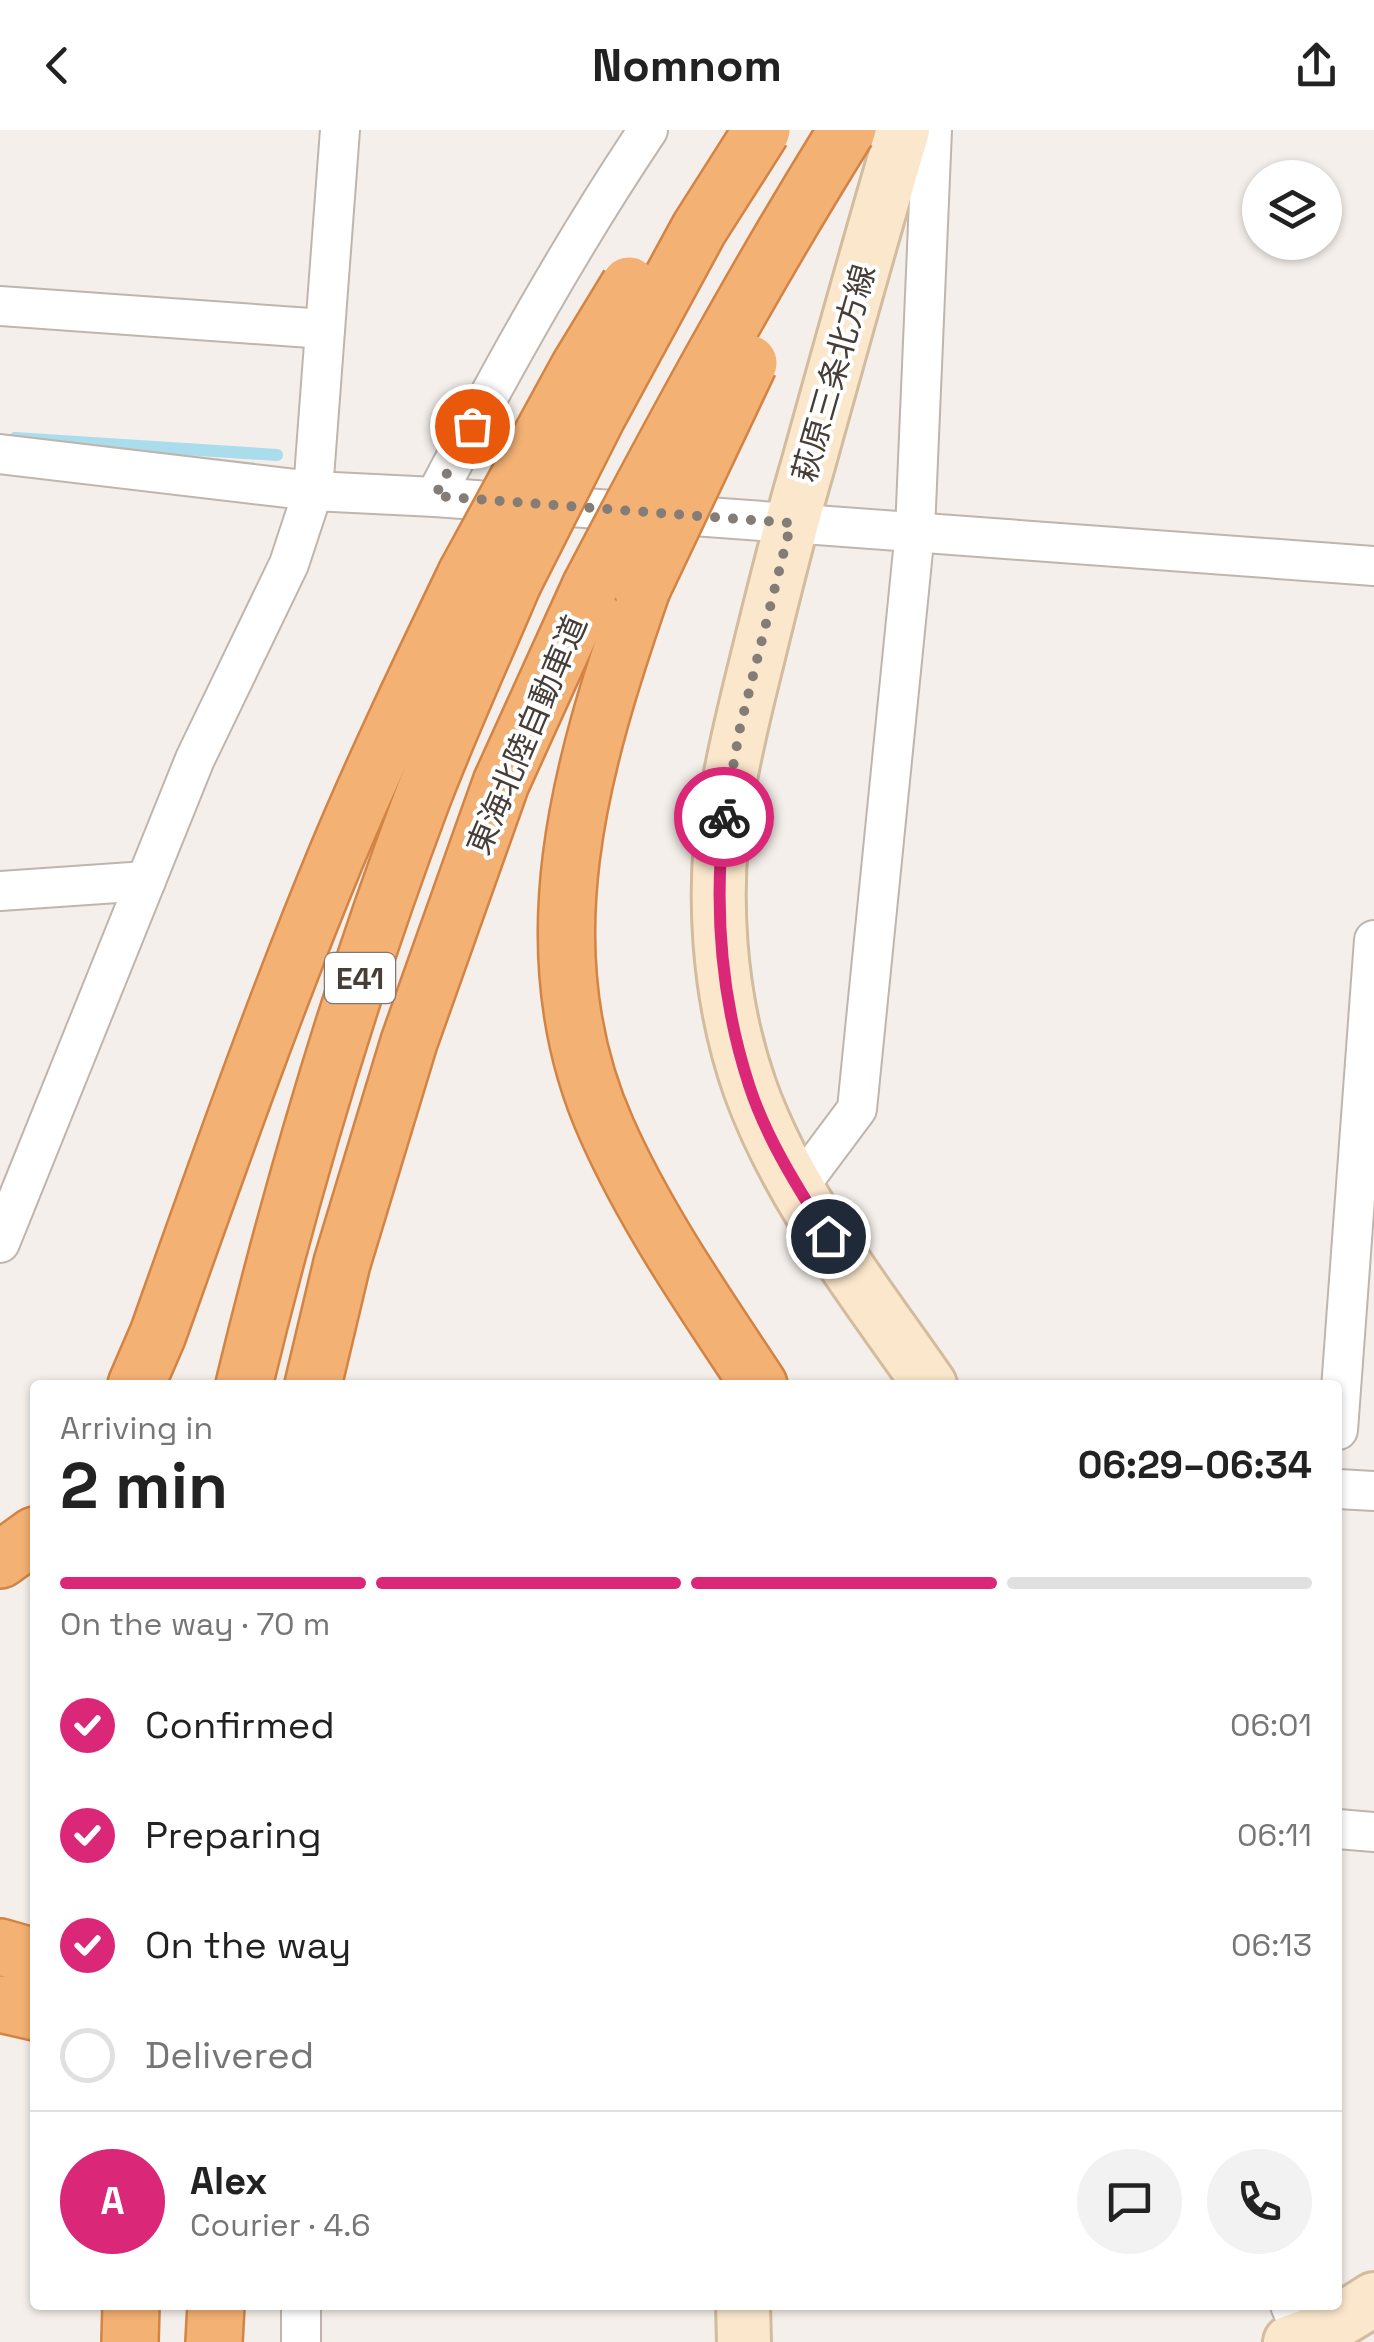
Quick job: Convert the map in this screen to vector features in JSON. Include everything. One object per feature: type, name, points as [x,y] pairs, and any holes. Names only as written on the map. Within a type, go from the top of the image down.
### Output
[{"type":"highway","points":[[138,1380],[275,1012],[393,726],[490,578],[580,367],[729,130]]},
{"type":"highway","name":"E41","points":[[245,1380],[274,1261],[341,1033],[422,798],[490,578],[597,417],[690,246],[762,130]]},
{"type":"highway","name":"東海北陸自動車道","points":[[314,1380],[342,1263],[410,1042],[501,783],[616,588],[672,430],[780,236],[847,130]]},
{"type":"highway","points":[[756,1380],[648,1209],[606,1128],[584,1064],[568,994],[565,922],[585,776],[610,683],[616,588],[720,422],[809,242],[872,130]]},
{"type":"highway","points":[[0,1560],[30,1538]]},
{"type":"highway","points":[[0,1948],[30,1956]]},
{"type":"highway","points":[[0,2004],[30,2011]]},
{"type":"highway","points":[[130,2342],[131,2310]]},
{"type":"highway","points":[[196,2310],[196,2342]]},
{"type":"highway","points":[[214,2342],[216,2310]]},
{"type":"main road","name":"萩原三条北方線","points":[[903,130],[791,523],[740,728],[726,798],[719,896],[733,1025],[750,1088],[798,1188],[927,1380]]},
{"type":"main road","name":"萩原三条北方線","points":[[882,200],[915,130]]},
{"type":"main road","points":[[1298,2332],[1347,2316],[1374,2299]]},
{"type":"main road","points":[[743,2310],[744,2342]]},
{"type":"street","points":[[0,1243],[196,759],[289,564],[313,491],[340,130]]},
{"type":"street","points":[[435,496],[558,271],[648,130]]},
{"type":"street","points":[[798,1188],[858,1109],[915,531],[932,130]]},
{"type":"street","points":[[0,306],[325,329]]},
{"type":"street","points":[[0,454],[313,491],[435,496],[1374,566]]},
{"type":"street","points":[[0,891],[146,881]]},
{"type":"street","points":[[1342,1387],[1368,1109],[1374,940]]},
{"type":"street","points":[[1342,1488],[1374,1491]]},
{"type":"street","points":[[1342,1829],[1374,1832]]},
{"type":"street","points":[[301,2310],[301,2342]]},
{"type":"waterway","points":[[15,438],[277,455]]},
{"type":"way so far","points":[[472,426],[435,496],[791,523],[740,728],[724,817]]},
{"type":"route","points":[[724,817],[719,859],[720,914],[733,1025],[750,1088],[774,1142],[828,1236]]}]
